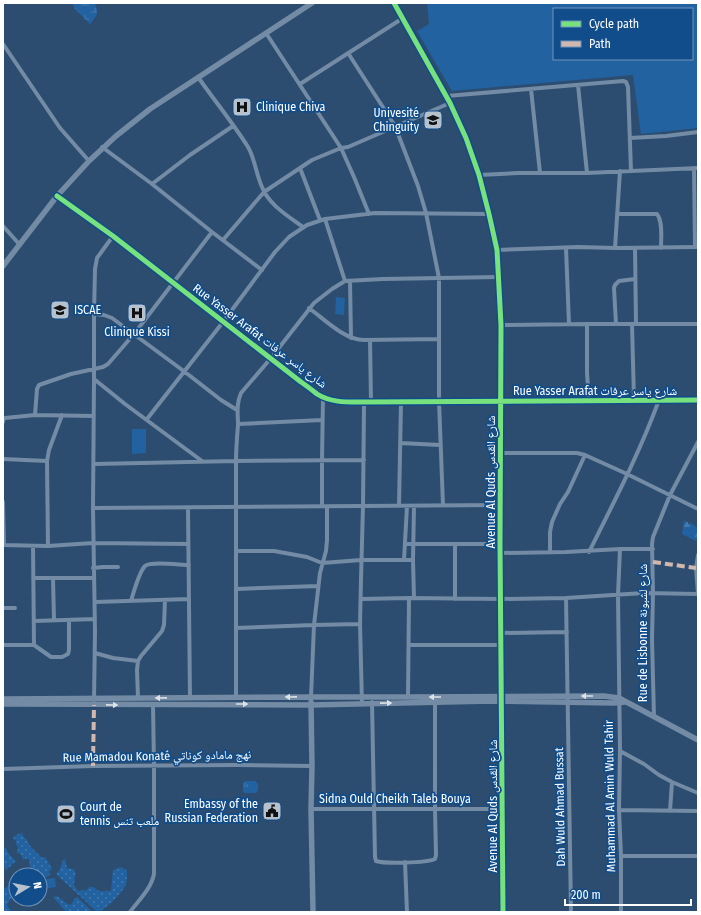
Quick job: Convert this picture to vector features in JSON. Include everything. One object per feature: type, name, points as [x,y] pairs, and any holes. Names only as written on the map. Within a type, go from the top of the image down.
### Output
[{"type":"street","points":[[3,266],[57,196],[102,147],[139,117],[312,3]]},
{"type":"street","name":"Avenue Al Quds شارع القدس","points":[[394,3],[447,96],[466,138],[479,176],[497,250],[501,325],[500,553],[503,912]]},
{"type":"street","points":[[300,84],[403,18]]},
{"type":"street","points":[[266,33],[341,148],[368,214]]},
{"type":"street","points":[[3,44],[60,128],[89,161]]},
{"type":"street","points":[[348,53],[395,126],[418,186],[426,213],[439,278],[439,401],[443,505]]},
{"type":"street","points":[[198,77],[249,148],[262,188],[268,198],[273,204],[303,227]]},
{"type":"street","points":[[447,96],[620,81],[626,82],[628,87],[631,171]]},
{"type":"street","points":[[578,85],[587,173]]},
{"type":"street","points":[[531,89],[540,174]]},
{"type":"street","points":[[223,240],[264,192],[312,160],[341,148],[348,147],[450,102]]},
{"type":"street","points":[[152,184],[190,155],[233,126]]},
{"type":"street","points":[[630,138],[698,132]]},
{"type":"street","points":[[102,147],[262,270]]},
{"type":"street","points":[[300,168],[322,220],[345,281]]},
{"type":"street","points":[[479,176],[696,168],[696,247],[497,250]]},
{"type":"street","points":[[615,248],[620,171]]},
{"type":"street","name":"Rue Yasser Arafat شارع ياسر عرفات","points":[[57,196],[113,236],[301,382],[323,397],[340,401],[364,402],[698,400]]},
{"type":"street","points":[[147,420],[275,252],[289,237],[303,227],[322,220],[368,214],[489,214]]},
{"type":"street","points":[[617,214],[657,214],[660,218],[661,248]]},
{"type":"street","points":[[3,226],[20,244]]},
{"type":"street","points":[[35,415],[39,385],[71,374],[102,368],[108,364],[134,334],[212,232]]},
{"type":"street","points":[[94,702],[95,602],[93,568],[93,416],[95,269],[99,255],[113,236]]},
{"type":"street","points":[[566,248],[569,324]]},
{"type":"street","points":[[634,400],[635,248]]},
{"type":"street","points":[[236,698],[236,461],[238,424],[237,410],[238,400],[241,393],[271,358],[310,308],[325,294],[345,281],[499,277]]},
{"type":"street","points":[[616,324],[615,285],[619,280],[635,279]]},
{"type":"street","points":[[350,281],[351,338]]},
{"type":"street","points":[[310,308],[342,333],[351,338],[360,340],[439,339]]},
{"type":"street","points":[[94,314],[112,318],[220,400],[237,410]]},
{"type":"street","points":[[587,324],[587,373],[589,401]]},
{"type":"street","points":[[501,325],[698,324]]},
{"type":"street","points":[[370,340],[371,402]]},
{"type":"street","points":[[94,379],[202,462]]},
{"type":"street","points":[[322,506],[323,397]]},
{"type":"street","points":[[589,552],[636,458],[660,400]]},
{"type":"street","points":[[362,701],[360,599],[364,402]]},
{"type":"street","points":[[399,506],[401,402]]},
{"type":"street","points":[[4,420],[35,415],[93,416]]},
{"type":"street","points":[[48,546],[47,461],[49,450],[62,415]]},
{"type":"street","points":[[238,424],[322,420]]},
{"type":"street","name":"Rue de Lisbonne شارع لشبونة","points":[[654,717],[652,639],[653,537],[670,495],[698,442]]},
{"type":"street","points":[[400,443],[440,445]]},
{"type":"street","points":[[500,453],[577,453],[585,455],[627,474],[698,510]]},
{"type":"street","points":[[550,552],[550,532],[552,522],[585,455]]},
{"type":"street","points":[[3,459],[47,461]]},
{"type":"street","points":[[94,464],[364,460]]},
{"type":"street","points":[[3,502],[3,545],[48,546],[94,543],[188,544]]},
{"type":"street","points":[[93,508],[500,505]]},
{"type":"street","points":[[313,912],[311,697],[314,625],[318,586],[322,562],[326,551],[327,506]]},
{"type":"street","points":[[404,560],[407,506]]},
{"type":"street","points":[[408,696],[414,506]]},
{"type":"street","points":[[188,508],[190,698]]},
{"type":"street","points":[[405,544],[500,544]]},
{"type":"street","points":[[455,544],[455,599]]},
{"type":"street","points":[[33,546],[34,645]]},
{"type":"street","points":[[500,553],[589,552],[620,549],[653,549]]},
{"type":"street","name":"Muhammad Al Amin Wuld Tahir","points":[[620,549],[618,595],[621,701],[619,810],[621,856],[620,912]]},
{"type":"street","points":[[236,551],[274,551],[307,557],[322,562],[413,560]]},
{"type":"street","points":[[360,599],[566,598],[698,593],[696,568],[698,555]]},
{"type":"street","points":[[132,601],[136,586],[145,566],[150,564],[189,565]]},
{"type":"street","points":[[93,568],[118,567]]},
{"type":"street","points":[[33,578],[94,578]]},
{"type":"street","points":[[53,578],[54,620]]},
{"type":"street","points":[[236,589],[318,586]]},
{"type":"street","name":"Dah Wuld Ahmad Bussat","points":[[566,598],[571,912]]},
{"type":"street","points":[[95,602],[189,599]]},
{"type":"street","points":[[138,698],[138,661],[162,631],[164,625],[165,600]]},
{"type":"street","points":[[3,608],[15,608]]},
{"type":"street","points":[[34,621],[95,619]]},
{"type":"street","points":[[3,645],[34,645],[51,657],[62,658],[68,654],[69,650],[69,620]]},
{"type":"street","points":[[236,628],[360,624]]},
{"type":"street","points":[[501,633],[567,632]]},
{"type":"street","points":[[409,645],[501,645]]},
{"type":"street","points":[[95,653],[114,658],[138,661]]},
{"type":"street","points":[[3,699],[153,705],[311,704],[362,701],[408,696],[502,699],[568,699],[604,696],[621,701],[698,740]]},
{"type":"street","points":[[3,704],[94,702],[138,698],[311,697],[362,701]]},
{"type":"street","points":[[372,700],[435,703],[502,699]]},
{"type":"street","points":[[372,700],[375,856],[376,861],[383,862],[427,862],[435,859],[435,703]]},
{"type":"street","points":[[130,912],[150,886],[154,874],[153,705]]},
{"type":"street","points":[[620,751],[644,764],[659,775],[698,793]]},
{"type":"street","name":"Rue Mamadou Konaté نهج مامادو كوناتي","points":[[3,769],[154,765],[312,766]]},
{"type":"street","points":[[670,811],[672,782]]},
{"type":"street","name":"Sidna Ould Cheikh Taleb Bouya","points":[[311,809],[502,809]]},
{"type":"street","points":[[619,810],[698,811]]},
{"type":"street","points":[[621,856],[698,856]]},
{"type":"street","points":[[405,862],[407,912]]},
{"type":"green space","points":[[72,3],[95,3],[97,14],[90,24],[75,9]]},
{"type":"green space","points":[[427,3],[698,3],[698,128],[641,134],[633,75],[452,91],[417,31],[429,24]]},
{"type":"green space","points":[[336,297],[345,298],[344,315],[335,314]]},
{"type":"green space","points":[[132,429],[146,429],[146,453],[132,454]]},
{"type":"green space","points":[[684,521],[688,522],[688,524],[691,523],[698,528],[698,537],[696,541],[682,534]]},
{"type":"green space","points":[[245,781],[255,781],[258,784],[258,790],[256,793],[245,793],[243,791],[243,783]]},
{"type":"green space","name":"Court de tennis ملعب تنس","points":[[76,809],[76,819],[56,819],[56,810]]},
{"type":"green space","points":[[22,833],[30,846],[42,858],[45,857],[52,869],[49,871],[50,875],[48,876],[48,867],[30,867],[29,864],[30,861],[27,858],[23,860],[21,854],[17,853],[18,848],[16,841],[13,838]]},
{"type":"green space","points":[[3,848],[6,848],[9,854],[16,861],[6,870],[3,866]]},
{"type":"green space","points":[[65,859],[67,868],[73,869],[76,873],[74,885],[78,891],[87,890],[89,887],[94,887],[100,891],[111,891],[113,870],[121,867],[127,871],[125,887],[114,900],[105,908],[97,912],[56,874],[59,871],[63,860]]},
{"type":"green space","points":[[55,878],[56,887],[48,888],[48,879]]},
{"type":"green space","points":[[8,886],[7,905],[12,912],[3,912],[3,889]]},
{"type":"green space","points":[[57,896],[70,905],[77,897],[93,912],[66,912],[53,897]]},
{"type":"marked path","points":[[653,562],[696,568]]},
{"type":"marked path","points":[[93,766],[94,705]]},
{"type":"cycle path","points":[[394,3],[450,103],[466,138],[479,175],[497,250],[501,325],[500,544],[503,912]]},
{"type":"cycle path","points":[[57,196],[113,236],[317,394],[328,399],[352,402],[698,400]]},
{"type":"place","name":"Clinique Chiva","points":[[242,107]]},
{"type":"place","name":"Univesité Chinguity","points":[[433,120]]},
{"type":"place","name":"ISCAE","points":[[60,310]]},
{"type":"place","name":"Clinique Kissi","points":[[137,313]]},
{"type":"place","name":"Embassy of the Russian Federation","points":[[272,811]]},
{"type":"place","name":"Court de tennis ملعب تنس","points":[[66,814]]}]
